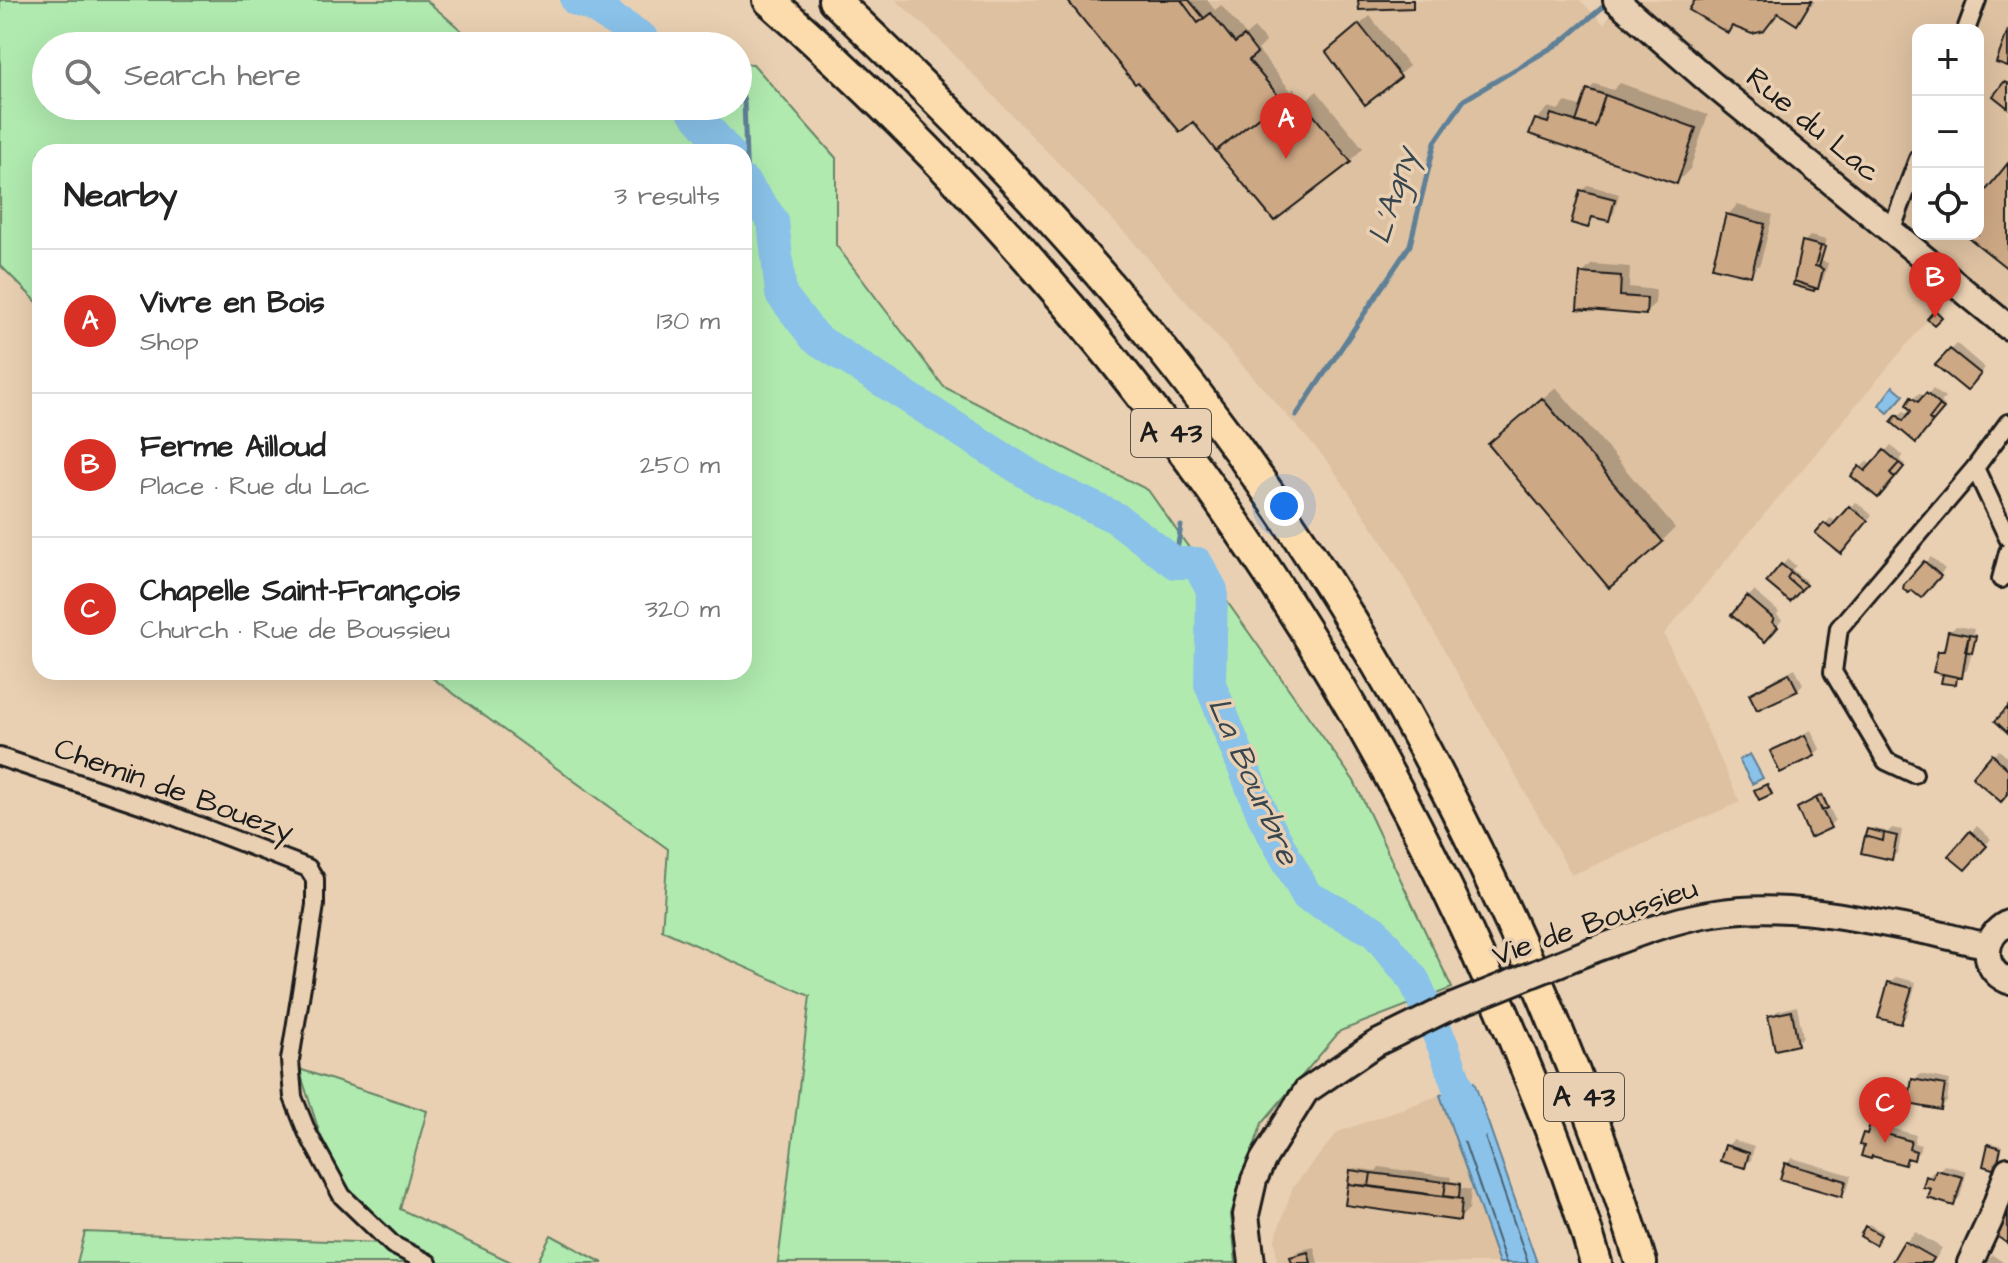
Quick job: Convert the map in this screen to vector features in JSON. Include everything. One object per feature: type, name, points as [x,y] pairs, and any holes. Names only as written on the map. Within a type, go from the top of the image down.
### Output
[{"type":"highway","name":"A 43","points":[[769,0],[911,134],[1027,257],[1134,384],[1246,537],[1349,700],[1417,824],[1461,914],[1536,1091],[1596,1263]]},
{"type":"highway","name":"A 43","points":[[834,0],[941,102],[1116,293],[1220,427],[1336,596],[1450,794],[1505,908],[1575,1072],[1641,1263]]},
{"type":"street","points":[[1968,24],[1977,0]]},
{"type":"street","name":"Rue du Lac","points":[[1624,7],[1711,83],[2008,327]]},
{"type":"street","points":[[1891,231],[1915,168]]},
{"type":"street","points":[[1914,774],[1886,761],[1833,672],[1839,628],[1975,468],[2008,423]]},
{"type":"street","points":[[1975,468],[2008,538]]},
{"type":"street","points":[[2001,579],[2008,552]]},
{"type":"street","name":"Chemin de Bouezy","points":[[0,757],[155,809],[308,868],[315,879],[315,905],[290,1060],[293,1097],[307,1132],[342,1196],[393,1245],[428,1263]]},
{"type":"street","name":"Vie de Boussieu","points":[[1252,1263],[1246,1215],[1254,1180],[1306,1091],[1375,1044],[1446,1009],[1593,950],[1683,919],[1717,912],[1753,910],[1827,915],[1988,945]]},
{"type":"street","points":[[2008,923],[1992,935],[1987,958],[1992,969],[2008,981]]},
{"type":"street","points":[[1970,1263],[1991,1218],[2008,1170]]},
{"type":"shaded area","points":[[896,0],[1580,0],[1604,24],[1620,0],[2008,0],[2008,309],[1968,275],[1664,634],[1740,802],[1572,875],[1384,544],[1329,463],[1128,236],[939,39]]},
{"type":"shaded area","points":[[1440,1095],[1499,1263],[1277,1263],[1275,1239],[1293,1187],[1338,1132]]},
{"type":"green space","points":[[0,0],[426,0],[463,32],[32,32],[32,120],[752,120],[753,64],[836,158],[836,245],[944,387],[1148,490],[1354,781],[1452,988],[1340,1031],[1262,1123],[1231,1214],[1236,1263],[778,1263],[810,996],[662,930],[668,849],[435,680],[752,680],[752,144],[32,144],[32,297],[0,265]]},
{"type":"green space","points":[[299,1069],[427,1111],[400,1209],[513,1263],[77,1263],[85,1232],[382,1243],[327,1156]]},
{"type":"green space","points":[[551,1235],[603,1263],[537,1263]]},
{"type":"water","points":[[1893,386],[1904,395],[1888,413],[1879,405]]},
{"type":"water","points":[[1750,754],[1763,778],[1752,784],[1739,760]]},
{"type":"water","points":[[1474,1082],[1537,1263],[1499,1263],[1440,1095]]},
{"type":"building","points":[[1067,0],[1181,0],[1198,23],[1211,13],[1235,43],[1244,36],[1257,53],[1249,60],[1281,99],[1216,151],[1193,122],[1180,132],[1138,82],[1135,84]]},
{"type":"building","points":[[1181,0],[1189,0],[1204,18],[1198,23]]},
{"type":"building","points":[[1358,0],[1413,0],[1413,8],[1359,10]]},
{"type":"building","points":[[1695,0],[1812,0],[1797,25],[1778,13],[1764,31],[1752,34],[1732,26],[1728,33],[1689,10]]},
{"type":"building","points":[[1359,24],[1401,77],[1365,105],[1326,52]]},
{"type":"building","points":[[2008,30],[2008,67],[1996,63]]},
{"type":"building","points":[[2004,82],[2008,83],[2008,108],[1993,96]]},
{"type":"building","points":[[1587,89],[1605,95],[1595,127],[1576,122]]},
{"type":"building","points":[[1605,95],[1696,128],[1677,184],[1529,134],[1535,119],[1548,123],[1551,114],[1595,127]]},
{"type":"building","points":[[1281,99],[1289,114],[1303,102],[1351,162],[1274,221],[1216,151]]},
{"type":"building","points":[[2008,163],[2008,269],[1972,240],[1984,240],[1984,193]]},
{"type":"building","points":[[1580,190],[1615,199],[1609,221],[1592,217],[1588,228],[1571,223]]},
{"type":"building","points":[[1726,214],[1765,224],[1751,276],[1712,267]]},
{"type":"building","points":[[1802,241],[1821,246],[1815,266],[1823,269],[1818,289],[1794,281]]},
{"type":"building","points":[[1821,246],[1825,247],[1819,267],[1815,266]]},
{"type":"building","points":[[1580,273],[1621,276],[1620,296],[1647,298],[1646,315],[1577,309]]},
{"type":"building","points":[[1794,281],[1815,288],[1814,291],[1793,285]]},
{"type":"building","points":[[1935,310],[1942,317],[1934,325],[1927,319]]},
{"type":"building","points":[[1950,349],[1981,374],[1967,391],[1935,365]]},
{"type":"building","points":[[1926,393],[1940,405],[1929,419],[1933,422],[1916,443],[1891,422],[1897,415],[1903,421],[1911,411],[1906,405],[1911,397],[1918,402]]},
{"type":"building","points":[[1542,398],[1663,542],[1609,588],[1488,444]]},
{"type":"building","points":[[1940,405],[1944,409],[1933,422],[1929,419]]},
{"type":"building","points":[[1884,450],[1899,463],[1890,473],[1895,478],[1878,498],[1851,476],[1859,466],[1865,471]]},
{"type":"building","points":[[1899,463],[1904,467],[1895,478],[1890,473]]},
{"type":"building","points":[[1849,506],[1868,521],[1841,554],[1815,533],[1824,523],[1830,528]]},
{"type":"building","points":[[1924,561],[1941,576],[1921,598],[1911,590],[1908,593],[1903,589]]},
{"type":"building","points":[[1781,564],[1791,572],[1787,578],[1801,590],[1790,602],[1766,582]]},
{"type":"building","points":[[1791,572],[1806,585],[1801,590],[1787,578]]},
{"type":"building","points":[[1747,596],[1774,619],[1772,622],[1778,627],[1765,642],[1731,615]]},
{"type":"building","points":[[1948,631],[1969,635],[1962,678],[1933,672],[1938,651],[1944,651]]},
{"type":"building","points":[[1969,635],[1976,636],[1972,653],[1965,651]]},
{"type":"building","points":[[1789,673],[1798,691],[1757,710],[1749,694]]},
{"type":"building","points":[[1943,674],[1957,677],[1956,685],[1941,683]]},
{"type":"building","points":[[2008,707],[2008,733],[1995,721]]},
{"type":"building","points":[[1805,735],[1815,756],[1780,773],[1770,751]]},
{"type":"building","points":[[1992,754],[2008,769],[2008,794],[2001,802],[1972,777]]},
{"type":"building","points":[[1767,784],[1772,794],[1759,800],[1754,790]]},
{"type":"building","points":[[1822,795],[1828,808],[1822,811],[1816,798]]},
{"type":"building","points":[[1816,798],[1831,828],[1810,838],[1797,808]]},
{"type":"building","points":[[1867,829],[1884,833],[1883,841],[1865,836]]},
{"type":"building","points":[[1970,831],[1987,846],[1965,870],[1948,856]]},
{"type":"building","points":[[1884,833],[1897,836],[1892,860],[1861,853],[1865,836],[1883,841]]},
{"type":"building","points":[[1888,982],[1912,988],[1901,1024],[1878,1018]]},
{"type":"building","points":[[1792,1011],[1798,1045],[1775,1050],[1768,1016]]},
{"type":"building","points":[[1912,1079],[1945,1085],[1941,1110],[1908,1104]]},
{"type":"building","points":[[1870,1124],[1880,1127],[1879,1132],[1911,1141],[1909,1149],[1916,1151],[1914,1160],[1907,1158],[1905,1165],[1861,1156],[1864,1146],[1859,1145]]},
{"type":"building","points":[[1988,1144],[2001,1148],[1996,1170],[1983,1166]]},
{"type":"building","points":[[1725,1145],[1749,1153],[1745,1168],[1720,1161]]},
{"type":"building","points":[[1785,1163],[1846,1181],[1842,1197],[1780,1179]]},
{"type":"building","points":[[1350,1170],[1371,1173],[1369,1186],[1348,1184]]},
{"type":"building","points":[[1936,1170],[1963,1177],[1954,1206],[1928,1198],[1931,1189],[1923,1187],[1926,1176],[1933,1179]]},
{"type":"building","points":[[1371,1173],[1446,1182],[1444,1196],[1369,1186]]},
{"type":"building","points":[[1446,1182],[1460,1184],[1459,1198],[1444,1196]]},
{"type":"building","points":[[1348,1184],[1462,1199],[1460,1221],[1345,1205]]},
{"type":"building","points":[[2008,1212],[2008,1244],[1994,1234]]},
{"type":"building","points":[[1865,1226],[1881,1235],[1875,1245],[1860,1236]]},
{"type":"building","points":[[1904,1241],[1934,1258],[1931,1263],[1891,1263]]},
{"type":"building","points":[[1308,1252],[1311,1263],[1292,1263],[1290,1257]]},
{"type":"waterway","name":"La Bourbre","points":[[576,0],[592,6],[633,32]]},
{"type":"waterway","name":"L'Agny","points":[[1296,416],[1410,245],[1435,142],[1464,100],[1561,42],[1610,1]]},
{"type":"waterway","name":"La Bourbre","points":[[701,120],[721,144]]},
{"type":"waterway","points":[[745,120],[746,144]]},
{"type":"waterway","name":"La Bourbre","points":[[752,193],[773,221],[781,294],[815,338],[1044,484],[1116,518],[1175,563],[1197,563],[1212,590],[1210,684],[1263,816],[1307,896],[1374,931],[1414,980],[1444,1048],[1472,1127]]},
{"type":"waterway","name":"L'Agny","points":[[1175,563],[1181,526]]},
{"type":"place","name":"Vivre en Bois","points":[[1286,159]]},
{"type":"place","name":"Ferme Ailloud","points":[[1935,318]]},
{"type":"place","name":"Chapelle Saint-François","points":[[1885,1143]]}]
